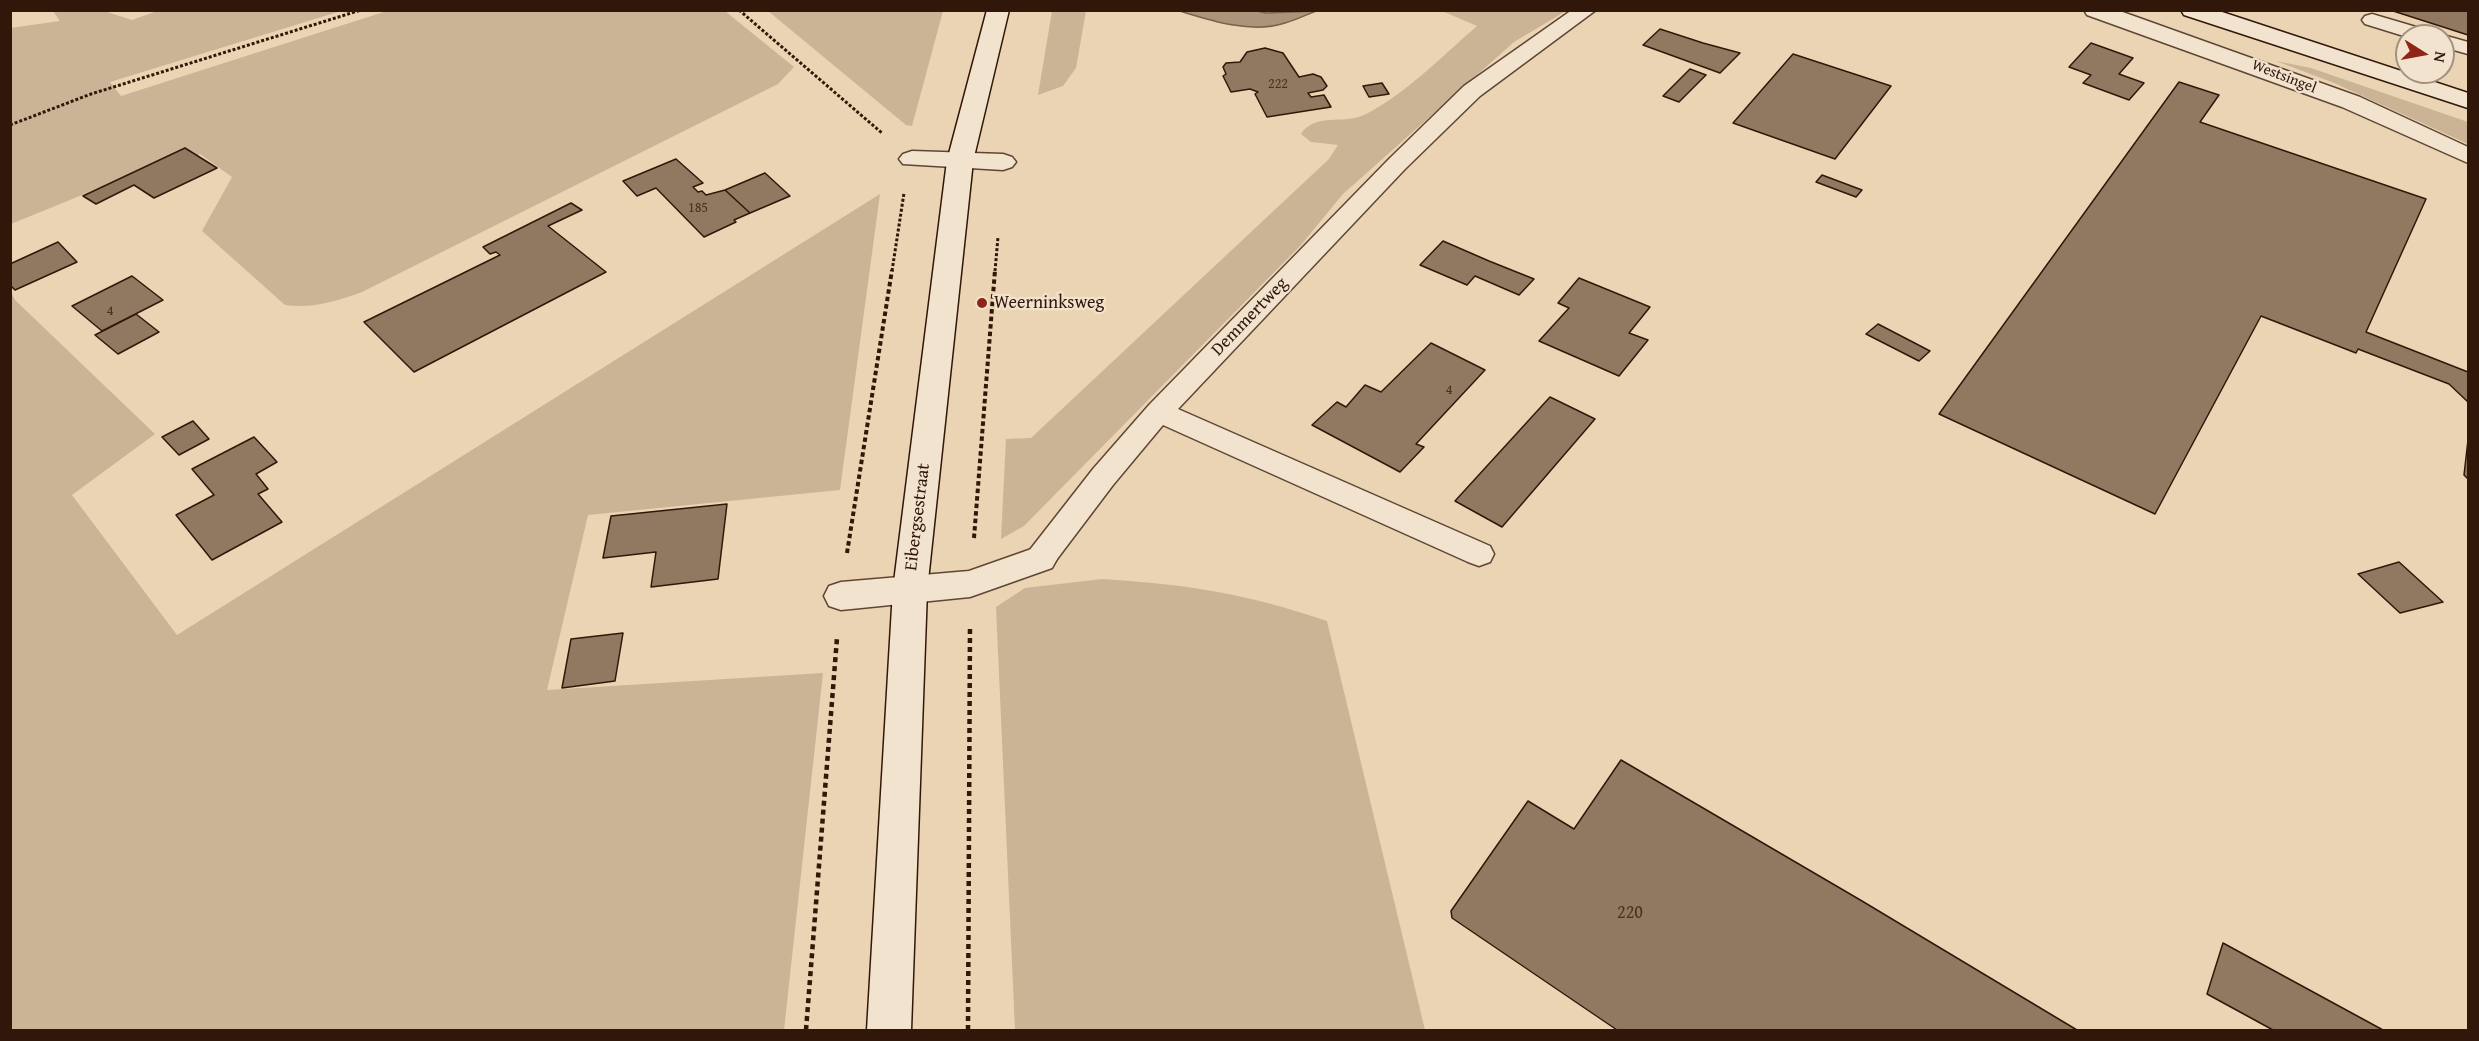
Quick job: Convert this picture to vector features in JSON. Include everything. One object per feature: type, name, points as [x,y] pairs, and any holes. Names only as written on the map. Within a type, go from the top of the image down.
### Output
[{"type":"main road","name":"Eibergsestraat","points":[[889,1030],[910,590],[960,161],[998,10]]},
{"type":"main road","name":"Westsingel","points":[[2095,10],[2351,102],[2469,156]]},
{"type":"main road","name":"Westsingel","points":[[2192,10],[2469,101]]},
{"type":"main road","points":[[912,159],[1003,162]]},
{"type":"main road","name":"Demmertweg","points":[[841,596],[970,584],[1040,559]]},
{"type":"lane","name":"Demmertweg","points":[[1040,559],[1103,477],[1159,412],[1397,164],[1472,91],[1586,10]]},
{"type":"lane","points":[[2372,20],[2395,27]]},
{"type":"lane","points":[[1159,412],[1479,554]]},
{"type":"path","points":[[10,125],[91,94],[362,10]]},
{"type":"path","points":[[739,10],[912,159],[900,210],[841,596],[806,1030]]},
{"type":"path","points":[[968,1030],[970,584],[1003,162]]},
{"type":"shaded area","points":[[160,10],[341,11],[110,82],[121,96],[390,10],[725,11],[794,67],[778,84],[362,292],[324,303],[295,306],[285,305],[202,231],[232,177],[200,154],[184,164],[168,160],[11,224],[10,28],[60,21],[53,11],[104,11],[132,20]]},
{"type":"shaded area","points":[[1252,10],[1266,13],[1316,11],[1272,26],[1246,27],[1205,19],[1180,11]]},
{"type":"shaded area","points":[[768,11],[943,11],[912,126],[906,125]]},
{"type":"shaded area","points":[[1052,11],[1086,11],[1076,68],[1063,86],[1038,95]]},
{"type":"shaded area","points":[[1442,11],[1566,11],[1514,42],[1343,194],[1301,245],[1024,526],[1001,539],[1006,439],[1031,438],[1329,159],[1338,145],[1311,142],[1301,134],[1307,127],[1322,121],[1356,118],[1364,115],[1394,97],[1477,26]]},
{"type":"shaded area","points":[[2276,61],[2311,68],[2468,122],[2468,144],[2334,83]]},
{"type":"shaded area","points":[[880,194],[840,490],[588,515],[547,690],[823,673],[784,1030],[11,1030],[11,292],[15,300],[155,434],[72,495],[177,635]]},
{"type":"shaded area","points":[[1102,579],[1189,587],[1243,597],[1327,621],[1425,1030],[1015,1030],[996,607],[1025,588]]},
{"type":"building","points":[[2390,10],[2468,10],[2468,35],[2455,31],[2455,24],[2434,24]]},
{"type":"building","points":[[1660,29],[1740,53],[1720,73],[1643,45]]},
{"type":"building","points":[[2091,43],[2133,58],[2119,74],[2144,83],[2129,100],[2083,83],[2091,75],[2069,67]]},
{"type":"building","points":[[1265,48],[1283,53],[1299,77],[1313,74],[1321,77],[1327,86],[1323,90],[1308,93],[1311,97],[1324,95],[1331,107],[1267,117],[1255,94],[1258,92],[1250,89],[1231,92],[1223,76],[1226,74],[1223,67],[1226,63],[1240,62],[1247,52]]},
{"type":"building","points":[[1793,54],[1891,86],[1835,159],[1733,123]]},
{"type":"building","points":[[1690,69],[1706,75],[1679,102],[1663,96]]},
{"type":"building","points":[[2179,82],[2219,95],[2200,122],[2426,199],[2366,332],[2468,372],[2468,402],[2449,384],[2358,349],[2356,353],[2261,316],[2155,514],[1939,414]]},
{"type":"building","points":[[1382,83],[1389,94],[1369,97],[1363,86]]},
{"type":"building","points":[[185,148],[217,168],[154,198],[134,185],[96,204],[83,196]]},
{"type":"building","points":[[676,159],[703,183],[693,187],[698,192],[702,191],[706,195],[725,190],[750,213],[704,237],[656,188],[637,196],[623,181]]},
{"type":"building","points":[[765,173],[790,196],[750,213],[725,190]]},
{"type":"building","points":[[1822,175],[1862,190],[1856,197],[1816,182]]},
{"type":"building","points":[[571,203],[582,210],[548,226],[606,272],[414,372],[364,322],[500,255],[496,252],[490,254],[483,247]]},
{"type":"building","points":[[1443,241],[1534,279],[1519,295],[1475,276],[1467,285],[1420,265]]},
{"type":"building","points":[[58,242],[77,262],[15,290],[10,285],[10,264]]},
{"type":"building","points":[[132,276],[163,300],[102,331],[72,306]]},
{"type":"building","points":[[1579,278],[1650,307],[1629,333],[1648,340],[1619,376],[1539,341],[1569,308],[1558,303]]},
{"type":"building","points":[[136,314],[159,332],[118,354],[95,335]]},
{"type":"building","points":[[1878,324],[1930,351],[1919,361],[1866,334]]},
{"type":"building","points":[[1431,343],[1485,370],[1416,444],[1424,447],[1400,472],[1312,425],[1337,402],[1346,407],[1365,385],[1381,392]]},
{"type":"building","points":[[1550,397],[1595,419],[1502,527],[1455,501]]},
{"type":"building","points":[[193,421],[209,439],[179,455],[162,437]]},
{"type":"building","points":[[254,437],[277,462],[256,474],[268,489],[258,494],[282,522],[212,560],[176,515],[214,495],[192,469]]},
{"type":"building","points":[[2468,440],[2468,479],[2464,475]]},
{"type":"building","points":[[727,504],[718,579],[651,587],[656,552],[603,558],[611,516]]},
{"type":"building","points":[[2399,562],[2443,602],[2400,613],[2358,574]]},
{"type":"building","points":[[623,633],[615,681],[562,688],[571,639]]},
{"type":"building","points":[[1621,760],[2077,1030],[1617,1030],[1452,918],[1451,911],[1528,801],[1574,829]]},
{"type":"building","points":[[2223,943],[2383,1030],[2273,1030],[2207,994]]},
{"type":"place","name":"Weerninksweg","points":[[982,303]]}]
